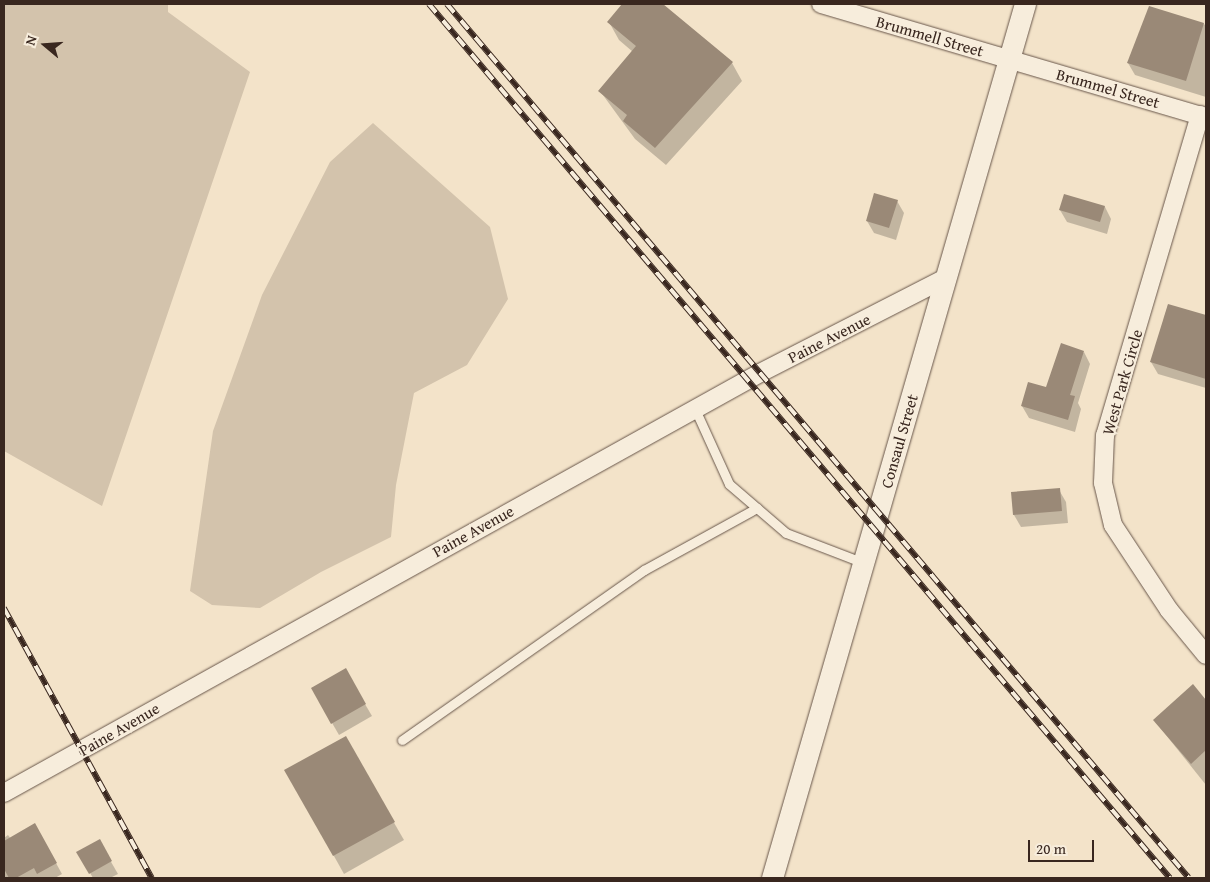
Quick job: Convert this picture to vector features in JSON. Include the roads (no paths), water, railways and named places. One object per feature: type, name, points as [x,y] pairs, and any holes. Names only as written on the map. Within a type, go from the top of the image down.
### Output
[{"type":"street","name":"Brummell Street","points":[[821,4],[846,7],[1009,59]]},
{"type":"street","name":"Consaul Street","points":[[772,878],[1025,4]]},
{"type":"street","name":"Brummel Street","points":[[1009,59],[1203,116]]},
{"type":"street","name":"West Park Circle","points":[[1203,116],[1105,435],[1103,483],[1113,525],[1169,610],[1206,655]]},
{"type":"street","name":"Paine Avenue","points":[[4,793],[695,409],[946,278]]},
{"type":"lane","points":[[695,409],[729,484],[786,533],[864,563]]},
{"type":"lane","points":[[402,740],[644,570],[757,508]]},
{"type":"railway","points":[[429,4],[1170,878]]},
{"type":"railway","points":[[447,4],[1189,878]]},
{"type":"railway","points":[[4,608],[152,878]]}]
